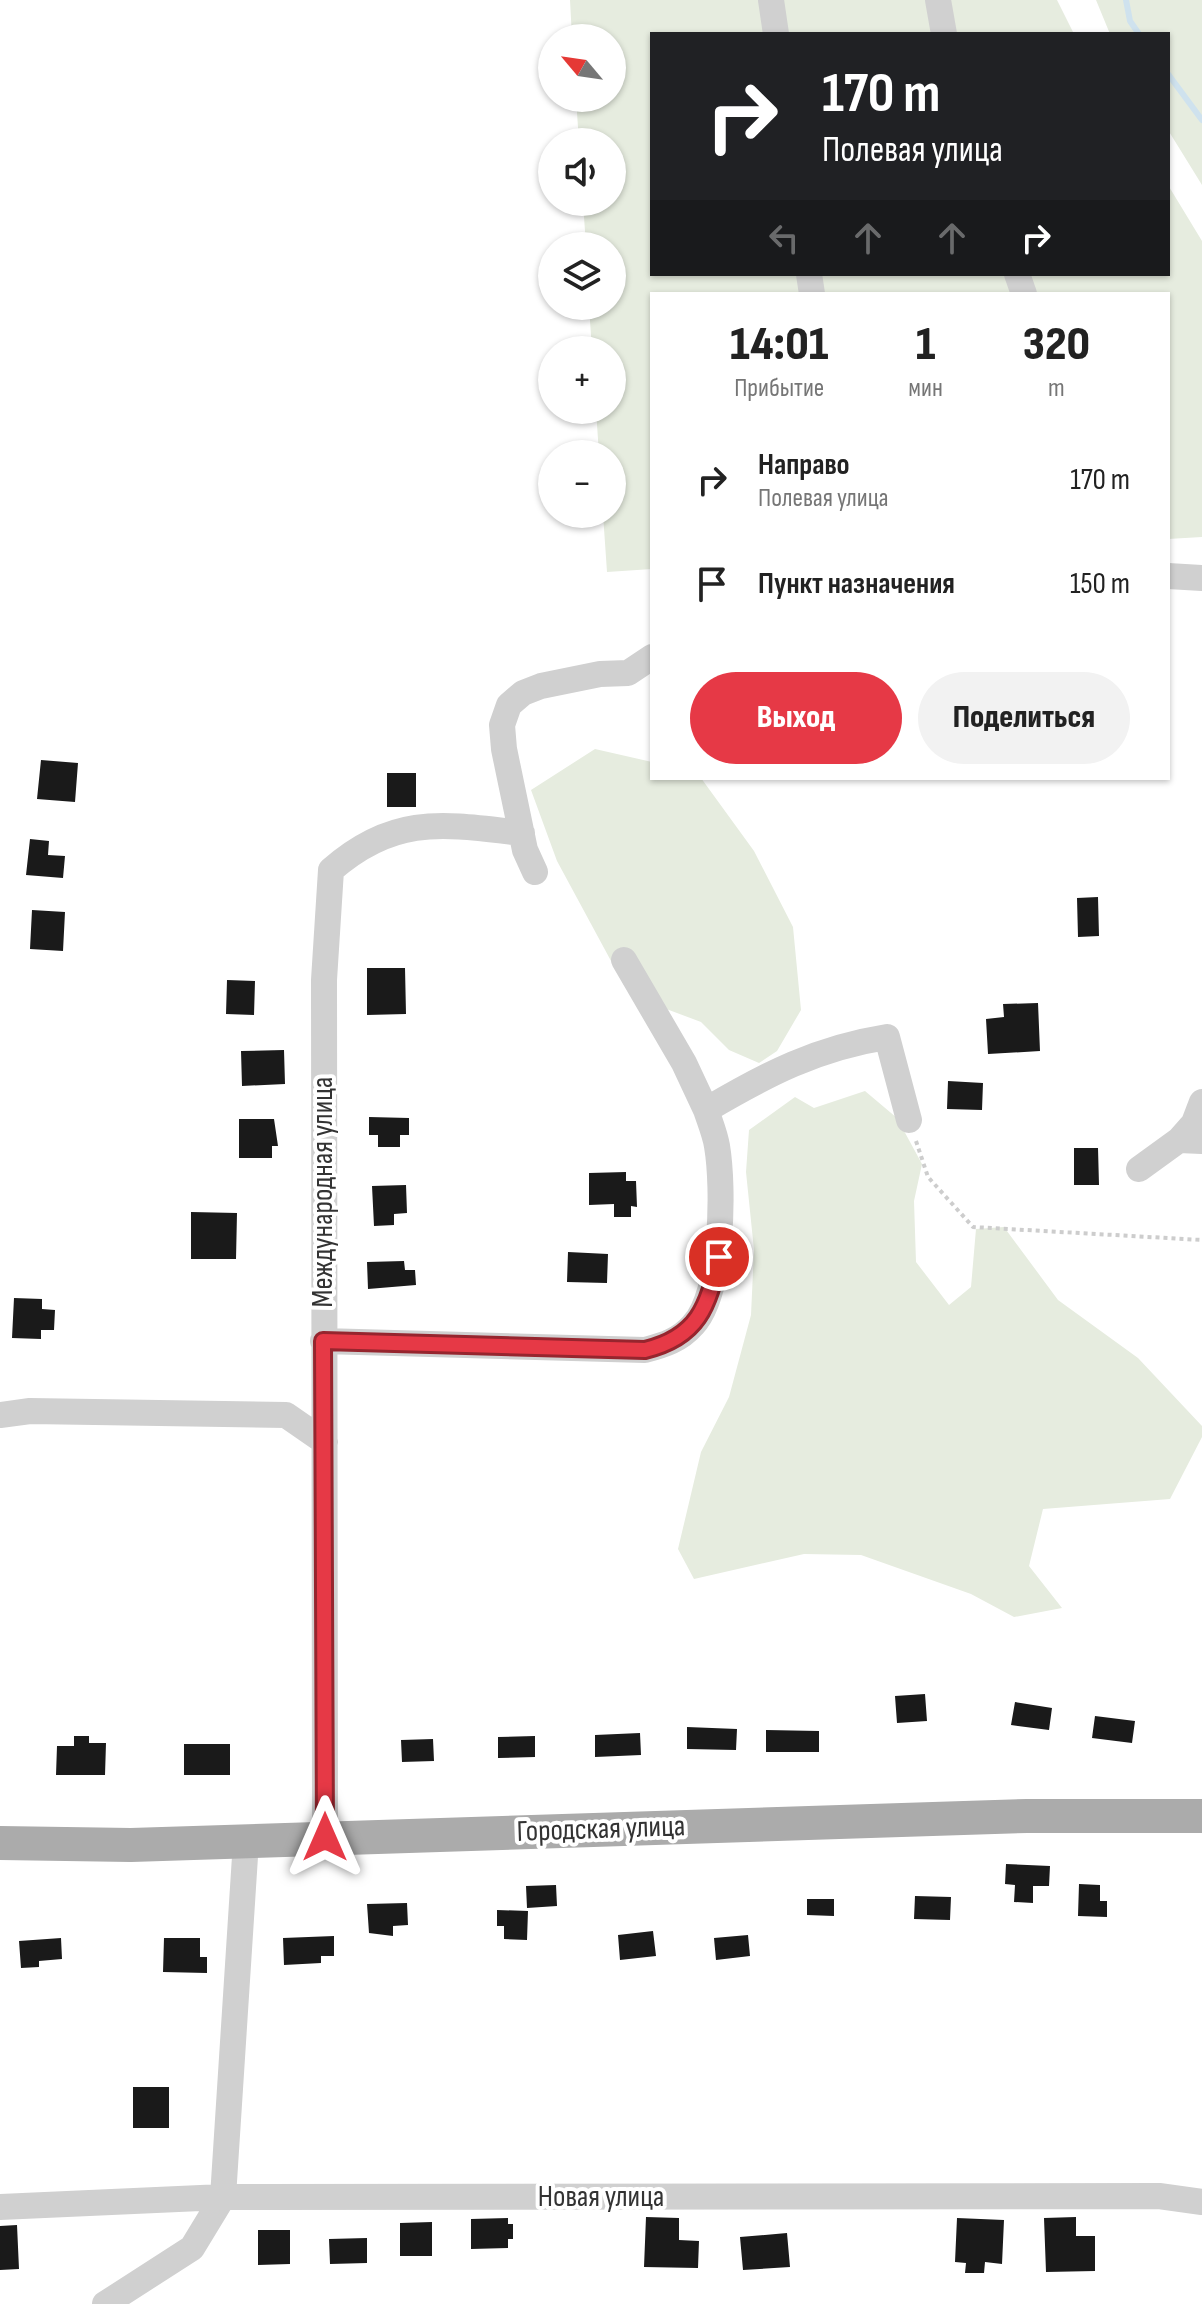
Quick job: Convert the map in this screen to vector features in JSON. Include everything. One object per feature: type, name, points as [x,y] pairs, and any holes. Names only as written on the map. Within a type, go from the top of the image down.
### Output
[{"type":"main road","name":"Городская улица","points":[[0,1843],[131,1845],[1027,1816],[1202,1816]]},
{"type":"street","points":[[771,0],[776,32]]},
{"type":"street","points":[[938,0],[944,32]]},
{"type":"street","points":[[1170,576],[1202,578]]},
{"type":"street","points":[[535,872],[522,833],[504,749],[502,725],[509,705],[523,693],[541,686],[600,674],[640,677]]},
{"type":"street","name":"Международная улица","points":[[325,1837],[324,980],[331,870],[344,859],[399,830],[423,825],[455,824],[522,833]]},
{"type":"street","points":[[323,1341],[645,1350],[670,1344],[694,1324],[711,1294],[719,1257],[717,1146],[706,1110],[684,1063],[624,960]]},
{"type":"street","points":[[706,1110],[773,1071],[843,1044],[887,1037],[909,1120]]},
{"type":"street","points":[[1139,1169],[1190,1141],[1202,1102]]},
{"type":"street","points":[[0,1415],[30,1411],[286,1415],[325,1442]]},
{"type":"street","points":[[105,2304],[192,2248],[223,2197],[246,1841]]},
{"type":"street","name":"Новая улица","points":[[0,2207],[223,2197],[947,2199],[1159,2196],[1202,2202]]},
{"type":"path","points":[[909,1120],[928,1177],[973,1227],[1202,1240]]},
{"type":"shaded area","points":[[570,0],[1057,0],[1073,32],[650,32],[650,276],[1170,276],[1170,188],[1202,241],[1202,537],[1170,539],[1170,292],[650,292],[650,569],[607,572],[604,528],[626,528],[626,440],[598,440],[597,424],[626,424],[626,336],[591,336],[590,320],[626,320],[626,232],[585,232],[584,216],[626,216],[626,128],[578,128],[577,112],[626,112],[626,24],[571,24]]},
{"type":"shaded area","points":[[1096,0],[1202,0],[1202,185],[1170,133],[1170,32],[1109,32]]},
{"type":"shaded area","points":[[595,749],[650,762],[650,780],[702,780],[754,851],[793,927],[801,1010],[777,1051],[759,1063],[729,1050],[701,1022],[661,1007],[624,985],[557,861],[531,790]]},
{"type":"shaded area","points":[[865,1091],[897,1118],[922,1164],[914,1201],[916,1262],[949,1305],[971,1287],[976,1229],[1004,1227],[1058,1300],[1138,1358],[1202,1426],[1202,1437],[1170,1499],[1043,1509],[1029,1566],[1062,1608],[1014,1617],[971,1594],[861,1555],[804,1554],[694,1579],[678,1549],[701,1452],[729,1397],[751,1315],[754,1250],[746,1172],[749,1130],[795,1097],[814,1108]]},
{"type":"building","points":[[41,760],[78,763],[75,802],[37,799]]},
{"type":"building","points":[[387,773],[416,773],[416,807],[387,807]]},
{"type":"building","points":[[30,839],[49,841],[48,855],[65,856],[63,878],[26,875]]},
{"type":"building","points":[[1098,897],[1099,936],[1078,937],[1077,898]]},
{"type":"building","points":[[32,910],[65,912],[63,951],[30,949]]},
{"type":"building","points":[[367,968],[405,968],[406,1014],[367,1015]]},
{"type":"building","points":[[227,980],[255,981],[254,1015],[226,1014]]},
{"type":"building","points":[[1038,1003],[1040,1051],[988,1054],[986,1019],[1004,1017],[1003,1004]]},
{"type":"building","points":[[284,1050],[285,1084],[242,1086],[241,1051]]},
{"type":"building","points":[[948,1081],[983,1083],[982,1110],[947,1109]]},
{"type":"building","points":[[369,1117],[409,1118],[409,1135],[400,1135],[400,1147],[378,1147],[378,1135],[369,1135]]},
{"type":"building","points":[[239,1119],[274,1119],[278,1146],[272,1146],[272,1158],[239,1158]]},
{"type":"building","points":[[1074,1148],[1098,1148],[1099,1185],[1074,1185]]},
{"type":"building","points":[[626,1172],[626,1181],[636,1181],[637,1207],[631,1206],[631,1217],[614,1217],[614,1204],[589,1205],[589,1173]]},
{"type":"building","points":[[406,1185],[407,1213],[394,1214],[394,1225],[374,1226],[372,1186]]},
{"type":"building","points":[[191,1212],[237,1213],[236,1259],[191,1259]]},
{"type":"building","points":[[568,1252],[608,1254],[607,1283],[567,1282]]},
{"type":"building","points":[[404,1261],[405,1270],[415,1270],[416,1285],[368,1289],[367,1262]]},
{"type":"building","points":[[14,1298],[42,1299],[42,1309],[55,1310],[54,1330],[41,1330],[41,1339],[12,1338]]},
{"type":"building","points":[[925,1694],[927,1721],[897,1723],[895,1696]]},
{"type":"building","points":[[1015,1702],[1052,1708],[1049,1730],[1011,1725]]},
{"type":"building","points":[[1095,1716],[1135,1721],[1132,1743],[1092,1738]]},
{"type":"building","points":[[687,1727],[737,1729],[736,1750],[687,1749]]},
{"type":"building","points":[[766,1730],[819,1731],[819,1752],[766,1752]]},
{"type":"building","points":[[640,1733],[641,1755],[595,1757],[595,1735]]},
{"type":"building","points":[[74,1736],[89,1736],[89,1743],[106,1743],[105,1775],[56,1775],[57,1746],[74,1746]]},
{"type":"building","points":[[535,1736],[535,1757],[498,1758],[498,1737]]},
{"type":"building","points":[[433,1739],[434,1761],[402,1762],[401,1740]]},
{"type":"building","points":[[184,1744],[230,1744],[230,1775],[184,1775]]},
{"type":"building","points":[[1006,1864],[1050,1866],[1049,1886],[1033,1886],[1033,1903],[1014,1902],[1015,1885],[1005,1884]]},
{"type":"building","points":[[1079,1884],[1100,1885],[1100,1901],[1107,1901],[1107,1917],[1078,1916]]},
{"type":"building","points":[[556,1885],[557,1906],[527,1908],[526,1886]]},
{"type":"building","points":[[915,1896],[951,1897],[950,1920],[914,1919]]},
{"type":"building","points":[[807,1899],[834,1899],[834,1916],[807,1915]]},
{"type":"building","points":[[407,1903],[408,1925],[393,1926],[393,1936],[369,1933],[367,1904]]},
{"type":"building","points":[[497,1910],[528,1911],[527,1940],[504,1939],[504,1926],[497,1926]]},
{"type":"building","points":[[653,1931],[656,1956],[620,1960],[618,1935]]},
{"type":"building","points":[[748,1935],[750,1956],[716,1960],[714,1938]]},
{"type":"building","points":[[334,1936],[334,1956],[321,1956],[321,1963],[284,1965],[283,1938]]},
{"type":"building","points":[[61,1938],[62,1959],[39,1961],[39,1967],[21,1968],[19,1941]]},
{"type":"building","points":[[164,1938],[200,1938],[200,1957],[207,1957],[207,1973],[163,1972]]},
{"type":"building","points":[[133,2087],[169,2087],[169,2128],[133,2128]]},
{"type":"building","points":[[646,2217],[679,2218],[679,2240],[699,2241],[698,2268],[644,2267]]},
{"type":"building","points":[[1076,2217],[1076,2236],[1095,2236],[1095,2271],[1046,2272],[1044,2218]]},
{"type":"building","points":[[508,2218],[508,2224],[513,2224],[513,2239],[508,2239],[508,2248],[471,2249],[471,2219]]},
{"type":"building","points":[[957,2218],[1004,2220],[1002,2264],[985,2262],[984,2273],[965,2273],[966,2263],[955,2262]]},
{"type":"building","points":[[432,2222],[432,2256],[400,2256],[400,2223]]},
{"type":"building","points":[[17,2225],[19,2269],[0,2270],[0,2226]]},
{"type":"building","points":[[258,2230],[290,2230],[290,2264],[258,2265]]},
{"type":"building","points":[[787,2233],[790,2267],[743,2270],[740,2237]]},
{"type":"building","points":[[367,2238],[367,2263],[330,2264],[329,2239]]},
{"type":"waterway","points":[[1126,0],[1130,21],[1138,32]]},
{"type":"waterway","points":[[1170,77],[1202,120]]},
{"type":"route","points":[[325,1837],[323,1341],[477,1348],[645,1350],[670,1344],[694,1324],[711,1294],[719,1257]]}]
